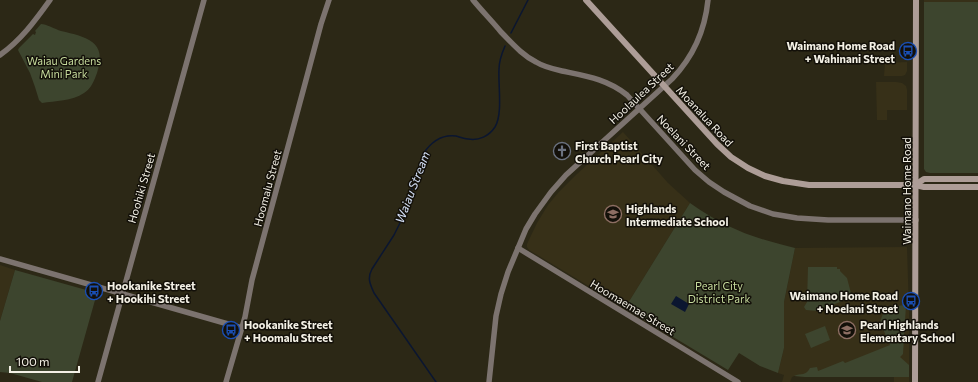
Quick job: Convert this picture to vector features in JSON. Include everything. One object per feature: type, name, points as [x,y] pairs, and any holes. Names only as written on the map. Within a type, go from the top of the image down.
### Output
[{"type":"main road","name":"Moanalua Road","points":[[586,0],[707,134],[724,151],[756,172],[783,181],[809,185],[915,185],[924,187],[978,187]]},
{"type":"main road","name":"Waimano Home Road","points":[[915,382],[916,0]]},
{"type":"main road","points":[[915,185],[924,178],[978,178]]},
{"type":"street","points":[[0,54],[14,44],[28,30],[50,0]]},
{"type":"street","name":"Hoohiki Street","points":[[98,382],[204,0]]},
{"type":"street","name":"Hoomalu Street","points":[[226,382],[242,328],[254,274],[321,24],[329,0]]},
{"type":"street","name":"Noelani Street","points":[[473,0],[508,40],[520,52],[536,63],[598,79],[610,84],[627,95],[687,162],[702,176],[724,192],[750,206],[773,214],[804,219],[916,220]]},
{"type":"street","name":"Hoolaulea Street","points":[[489,382],[494,325],[498,306],[504,283],[529,223],[550,192],[664,87],[682,68],[694,49],[704,25],[708,0]]},
{"type":"street","name":"Hoomaemae Street","points":[[518,248],[738,382]]},
{"type":"street","points":[[0,259],[242,328]]},
{"type":"shaded area","points":[[924,0],[978,0],[978,2],[924,2]]},
{"type":"shaded area","points":[[907,62],[907,71],[905,75],[884,76],[885,63]]},
{"type":"shaded area","points":[[876,82],[896,82],[902,83],[906,86],[907,110],[887,110],[887,120],[877,120]]},
{"type":"shaded area","name":"Highlands Intermediate School","points":[[623,132],[668,183],[690,203],[625,308],[529,250],[527,247],[537,223],[548,205],[558,193]]},
{"type":"shaded area","name":"Pearl Highlands Elementary School","points":[[907,247],[909,382],[894,382],[894,377],[794,376],[790,382],[782,382],[784,375],[778,373],[784,348],[784,302],[795,248]]},
{"type":"shaded area","points":[[0,265],[15,270],[0,321]]},
{"type":"green space","points":[[924,2],[978,2],[978,173],[930,173],[926,172],[924,169]]},
{"type":"green space","name":"Waiau Gardens Mini Park","points":[[41,24],[86,38],[97,47],[100,54],[100,62],[97,73],[90,87],[79,96],[42,103],[39,100],[30,73],[18,50],[33,34],[35,35],[35,31]]},
{"type":"green space","name":"Pearl City District Park","points":[[690,203],[728,226],[753,236],[795,248],[784,302],[784,348],[778,373],[760,366],[739,353],[728,370],[625,308]]},
{"type":"green space","points":[[808,267],[837,267],[837,269],[840,269],[840,271],[847,278],[852,297],[818,311],[806,310],[804,307],[807,302]]},
{"type":"green space","points":[[15,270],[97,293],[72,382],[42,382],[10,373],[0,372],[0,321]]},
{"type":"green space","points":[[906,305],[903,354],[900,357],[909,365],[909,377],[794,376],[805,373],[810,368],[817,367],[818,371],[843,361],[845,363],[890,345],[880,322],[885,308]]},
{"type":"green space","points":[[825,326],[830,340],[811,348],[805,334]]},
{"type":"water","points":[[676,296],[689,304],[685,312],[671,304]]},
{"type":"waterway","name":"Waiau Stream","points":[[511,33],[528,0]]},
{"type":"waterway","name":"Waiau Stream","points":[[436,382],[374,293],[369,278],[372,269],[394,235],[403,217],[423,154],[426,150],[437,140],[446,136],[476,139],[487,135],[495,127],[500,107],[499,66],[505,46]]},
{"type":"place","name":"Waimano Home Road + Wahinani Street","points":[[908,51]]},
{"type":"place","name":"First Baptist Church Pearl City","points":[[562,151]]},
{"type":"place","name":"Highlands Intermediate School","points":[[613,214]]},
{"type":"place","name":"Hookanike Street + Hookihi Street","points":[[94,291]]},
{"type":"place","name":"Waimano Home Road + Noelani Street","points":[[911,301]]},
{"type":"place","name":"Hookanike Street + Hoomalu Street","points":[[231,330]]},
{"type":"place","name":"Pearl Highlands Elementary School","points":[[847,330]]}]
